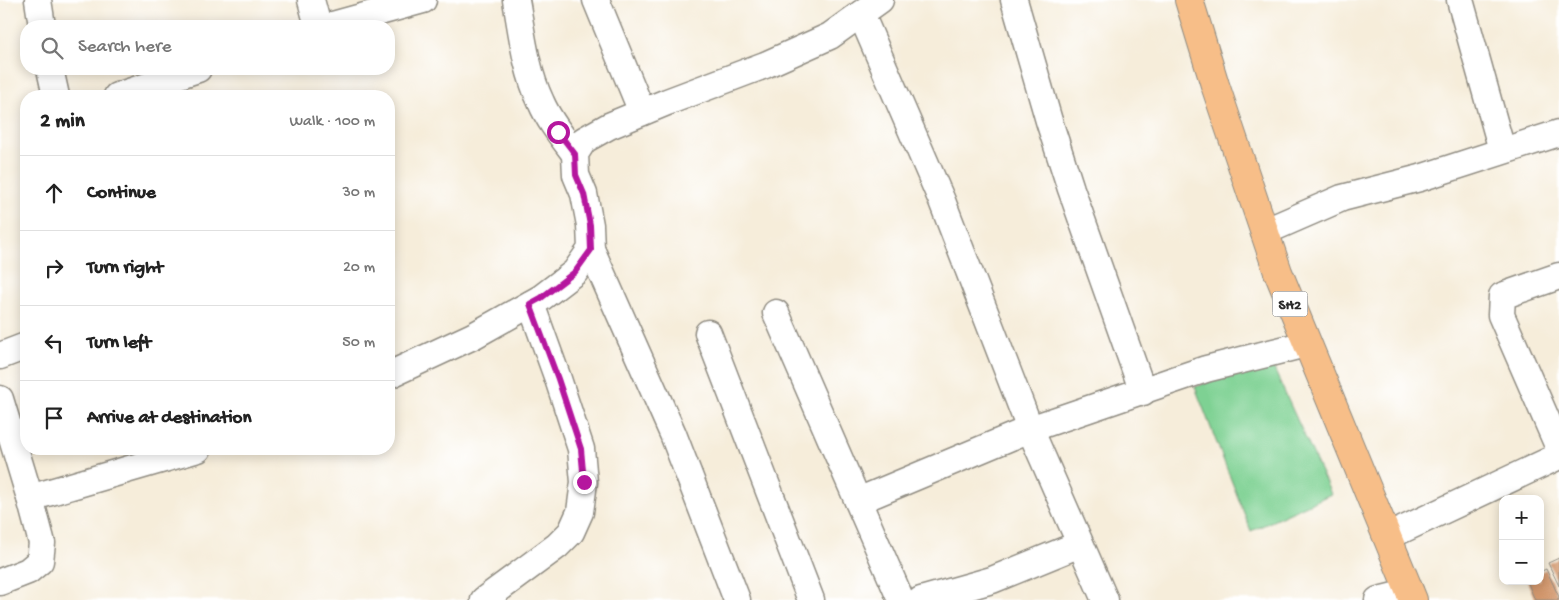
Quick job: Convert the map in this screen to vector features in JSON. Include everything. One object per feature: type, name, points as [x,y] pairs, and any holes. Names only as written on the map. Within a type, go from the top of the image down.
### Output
[{"type":"main road","name":"SH2","points":[[1189,0],[1215,86],[1278,272],[1306,344],[1412,596]]},
{"type":"street","points":[[38,0],[41,20]]},
{"type":"street","points":[[311,0],[316,20]]},
{"type":"street","points":[[351,20],[423,0]]},
{"type":"street","points":[[516,0],[530,73],[541,102],[558,132],[575,154],[576,175],[584,194],[590,225],[591,250],[673,434],[737,600]]},
{"type":"street","points":[[596,0],[642,112]]},
{"type":"street","points":[[1014,0],[1071,189],[1143,392]]},
{"type":"street","points":[[1460,0],[1502,150]]},
{"type":"street","points":[[575,154],[584,140],[609,126],[765,65],[830,36],[871,7],[942,201],[1030,429],[1105,600]]},
{"type":"street","points":[[51,75],[55,90]]},
{"type":"street","points":[[138,90],[181,75]]},
{"type":"street","points":[[1264,232],[1342,198],[1420,178],[1559,133]]},
{"type":"street","points":[[395,372],[473,336],[541,298],[575,272],[591,250]]},
{"type":"street","points":[[1559,276],[1502,296],[1501,315],[1559,448]]},
{"type":"street","points":[[484,600],[557,546],[571,532],[580,512],[584,482],[581,449],[558,379],[530,304]]},
{"type":"street","points":[[776,313],[901,600]]},
{"type":"street","points":[[708,333],[810,600]]},
{"type":"street","points":[[858,501],[1030,429],[1206,369],[1306,344]]},
{"type":"street","points":[[0,356],[20,348]]},
{"type":"street","points":[[0,399],[5,437],[30,498],[42,543],[40,561],[28,571],[0,582]]},
{"type":"street","points":[[30,498],[177,455]]},
{"type":"street","points":[[1387,537],[1559,456]]},
{"type":"street","points":[[921,600],[992,580],[1080,544]]},
{"type":"street","points":[[1378,600],[1412,596]]},
{"type":"green space","points":[[1269,358],[1331,494],[1251,531],[1195,387]]},
{"type":"building","points":[[1559,558],[1559,586],[1548,563]]},
{"type":"building","points":[[1546,569],[1559,600],[1535,600],[1529,585],[1544,585],[1544,570]]},
{"type":"route","points":[[558,132],[575,154],[576,175],[584,194],[590,225],[591,250],[575,272],[530,304],[558,379],[581,449],[584,482]]}]
